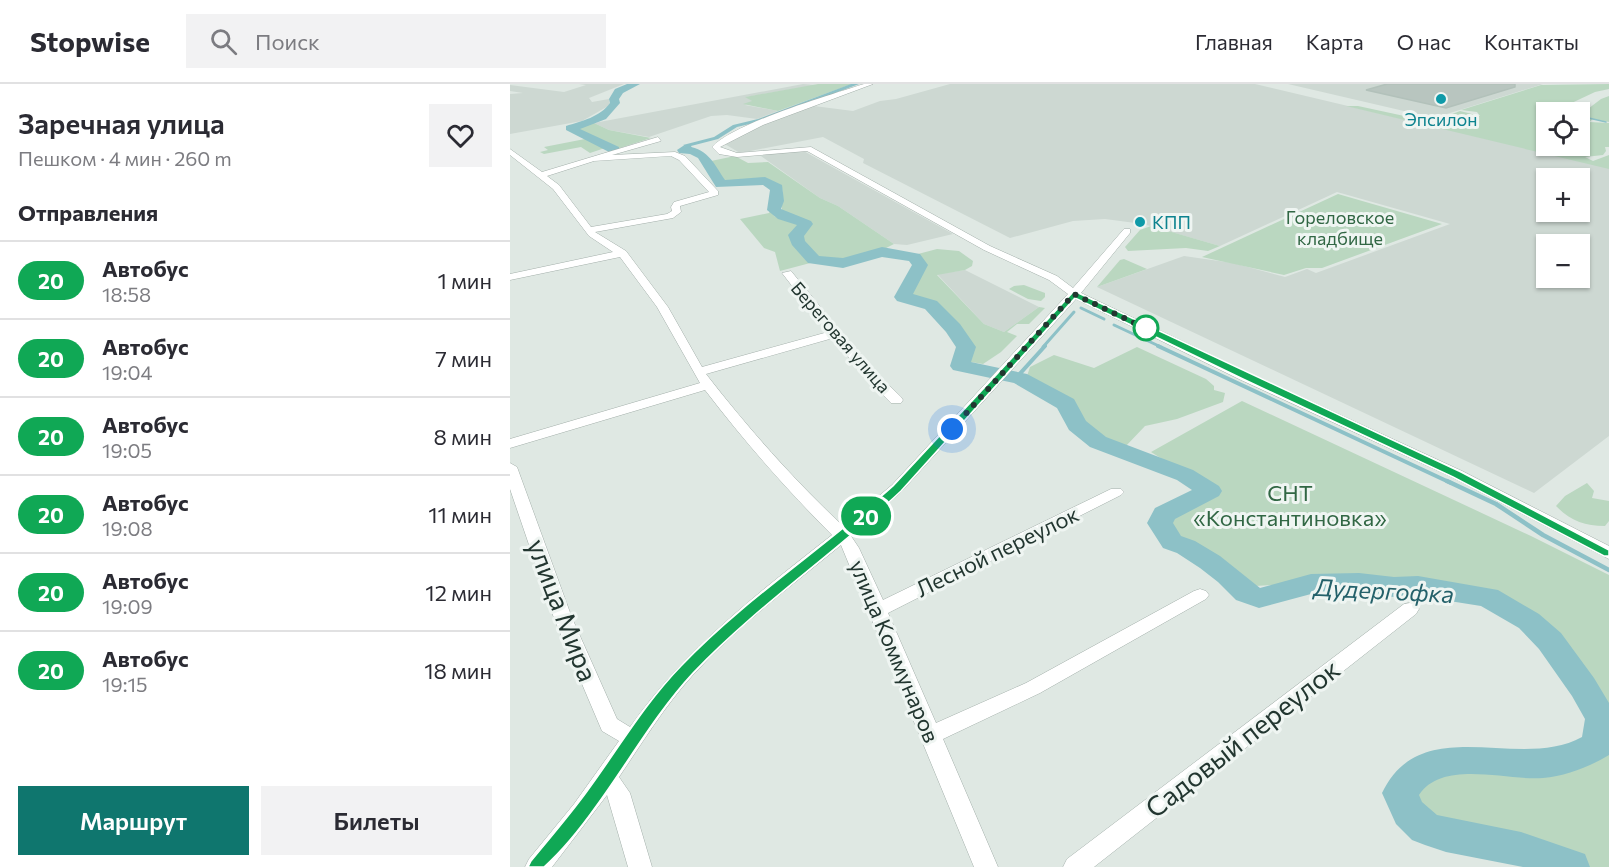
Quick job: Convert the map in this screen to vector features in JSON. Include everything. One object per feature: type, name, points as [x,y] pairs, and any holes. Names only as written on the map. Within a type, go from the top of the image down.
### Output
[{"type":"street","points":[[870,84],[749,127],[719,141],[716,147],[722,152],[736,155],[808,148],[987,248],[1053,278],[1074,294],[1246,377],[1457,474],[1609,553]]},
{"type":"street","points":[[542,175],[658,139]]},
{"type":"street","name":"улица Коммунаров","points":[[510,151],[556,187],[591,232],[622,253],[662,307],[698,372],[708,385],[745,432],[821,516],[843,535],[878,610],[986,867]]},
{"type":"street","points":[[594,159],[672,154],[682,158],[714,189],[715,193],[677,204],[675,207],[677,212],[670,216],[591,232],[602,250],[595,259]]},
{"type":"street","points":[[537,867],[571,827],[662,698],[730,627],[897,488],[1074,294],[1127,231]]},
{"type":"street","points":[[510,277],[622,253]]},
{"type":"street","name":"Береговая улица","points":[[786,273],[864,368],[896,400]]},
{"type":"street","points":[[698,372],[836,333]]},
{"type":"street","points":[[510,444],[708,385]]},
{"type":"street","name":"улица Мира","points":[[510,467],[563,618],[609,725],[633,740]]},
{"type":"street","name":"Лесной переулок","points":[[878,610],[1116,492]]},
{"type":"street","points":[[931,735],[1034,688],[1200,595]]},
{"type":"street","name":"Садовый переулок","points":[[1075,867],[1410,609]]},
{"type":"street","points":[[606,778],[619,793],[640,867]]},
{"type":"shaded area","points":[[579,84],[624,84],[589,98],[592,102],[609,99],[610,105],[582,121],[510,134],[510,94],[523,93],[510,91],[510,85],[564,92],[586,85]]},
{"type":"shaded area","points":[[803,84],[817,85],[746,97],[753,101],[745,105],[778,111],[757,119],[727,115],[711,116],[649,137],[609,130],[594,123]]},
{"type":"shaded area","points":[[950,84],[1255,84],[1536,151],[1536,156],[1558,156],[1609,168],[1609,436],[1534,493],[1097,287],[1184,256],[1233,263],[1285,277],[1307,269],[1316,273],[1450,224],[1337,192],[1220,246],[1143,224],[1105,219],[1073,221],[1010,238],[863,163],[864,159],[823,137],[740,153],[723,143],[731,136],[814,106],[853,111],[880,101],[896,99]]},
{"type":"shaded area","points":[[1288,84],[1543,84],[1434,118]]},
{"type":"shaded area","points":[[800,149],[953,234],[907,245],[894,244],[838,206],[820,198],[761,156]]},
{"type":"shaded area","points":[[965,270],[1039,307],[1004,332],[984,324],[937,274]]},
{"type":"green space","points":[[818,84],[852,84],[778,111],[743,104],[752,101],[745,97]]},
{"type":"green space","points":[[1609,84],[1609,89],[1595,92],[1574,102],[1536,102],[1536,152],[1346,106],[1358,106],[1432,122],[1460,111],[1480,116],[1477,112],[1461,110],[1541,85]]},
{"type":"green space","points":[[1609,96],[1609,122],[1593,119],[1590,121],[1590,107]]},
{"type":"green space","points":[[1590,122],[1609,123],[1609,147],[1605,147],[1606,151],[1603,155],[1585,157],[1593,161],[1609,155],[1609,169],[1555,156],[1590,156]]},
{"type":"green space","points":[[594,123],[609,130],[651,138],[617,149],[573,127]]},
{"type":"green space","points":[[590,138],[608,147],[590,153],[581,147],[544,154],[540,152],[548,150],[544,147]]},
{"type":"green space","points":[[735,156],[748,163],[768,162],[820,198],[838,206],[894,244],[859,257],[819,259],[799,238],[809,227],[809,222],[783,216],[782,188],[769,181],[729,183],[720,179],[711,161]]},
{"type":"green space","name":"Гореловское кладбище","points":[[1338,194],[1442,224],[1322,268],[1306,268],[1284,275],[1202,257]]},
{"type":"green space","points":[[773,211],[777,218],[796,221],[802,225],[794,234],[794,241],[814,262],[780,271],[775,252],[764,248],[740,219]]},
{"type":"green space","points":[[1151,226],[1220,246],[1208,251],[1186,248],[1128,251],[1125,247],[1140,230]]},
{"type":"green space","points":[[937,249],[959,251],[973,261],[972,266],[965,270],[937,275],[984,324],[1004,332],[1039,307],[1045,308],[1029,324],[1017,324],[1007,332],[1017,336],[1001,352],[983,364],[965,361],[970,344],[949,319],[929,304],[907,296],[923,265],[918,254]]},
{"type":"green space","points":[[1124,259],[1147,269],[1097,287],[1120,260]]},
{"type":"green space","points":[[1024,285],[1045,293],[1045,297],[1041,301],[1028,299],[1009,289]]},
{"type":"green space","points":[[1137,347],[1206,379],[1214,386],[1214,390],[1225,393],[1223,402],[1177,419],[1145,426],[1125,447],[1094,432],[1065,396],[1027,376],[1030,367],[1054,355],[1094,368]]},
{"type":"green space","name":"СНТ «Константиновка»","points":[[1242,401],[1531,536],[1609,575],[1609,731],[1608,714],[1583,670],[1551,635],[1517,607],[1483,591],[1375,577],[1310,575],[1274,585],[1255,586],[1180,539],[1170,528],[1174,517],[1212,498],[1217,487],[1151,452]]},
{"type":"green space","points":[[1587,483],[1594,491],[1592,498],[1609,501],[1609,521],[1605,526],[1578,522],[1556,506],[1565,496]]},
{"type":"green space","points":[[1609,749],[1609,867],[1581,867],[1545,847],[1429,821],[1413,806],[1409,791],[1423,776],[1464,764],[1532,769],[1581,766]]},
{"type":"building","name":"Эпсилон","points":[[1387,84],[1515,84],[1515,87],[1446,108],[1366,90]]},
{"type":"waterway","name":"Дудергофка","points":[[615,150],[570,128],[607,113],[615,103],[614,99],[619,91],[635,84]]},
{"type":"waterway","points":[[691,149],[686,145],[716,138],[735,126],[760,120],[856,84]]},
{"type":"waterway","points":[[1590,118],[1606,122]]},
{"type":"waterway","name":"Дудергофка","points":[[683,150],[691,150],[702,156],[721,184],[765,181],[777,188],[774,210],[783,216],[798,219],[806,224],[796,235],[797,242],[814,260],[843,263],[882,252],[914,257],[920,265],[903,297],[931,305],[953,328],[966,347],[960,366],[1020,378],[1066,404],[1077,425],[1098,442],[1185,475],[1210,491],[1164,514],[1160,523],[1172,542],[1186,547],[1210,562],[1228,575],[1246,593],[1259,598],[1311,584],[1359,583],[1394,587],[1418,586],[1488,597],[1529,621],[1550,641],[1583,687],[1601,719],[1598,745],[1569,759],[1546,763],[1461,760],[1442,763],[1425,768],[1411,778],[1400,793],[1409,813],[1425,828],[1446,835],[1521,849],[1571,867]]},
{"type":"waterway","points":[[1081,308],[1104,319]]},
{"type":"waterway","points":[[1043,347],[1074,312]]},
{"type":"waterway","points":[[1114,325],[1161,347]]},
{"type":"waterway","points":[[1017,377],[1045,346]]},
{"type":"waterway","points":[[1158,346],[1451,483]]},
{"type":"waterway","points":[[1447,481],[1496,504],[1543,535],[1609,570]]},
{"type":"bus line","name":"20","points":[[537,867],[571,827],[662,698],[687,670],[730,627],[871,512],[897,488],[1074,294],[1246,377],[1457,474],[1609,553]]},
{"type":"place","name":"Эпсилон","points":[[1441,99]]},
{"type":"place","name":"КПП","points":[[1140,222]]},
{"type":"route","points":[[952,429],[1074,294],[1149,330],[1146,328]]}]
